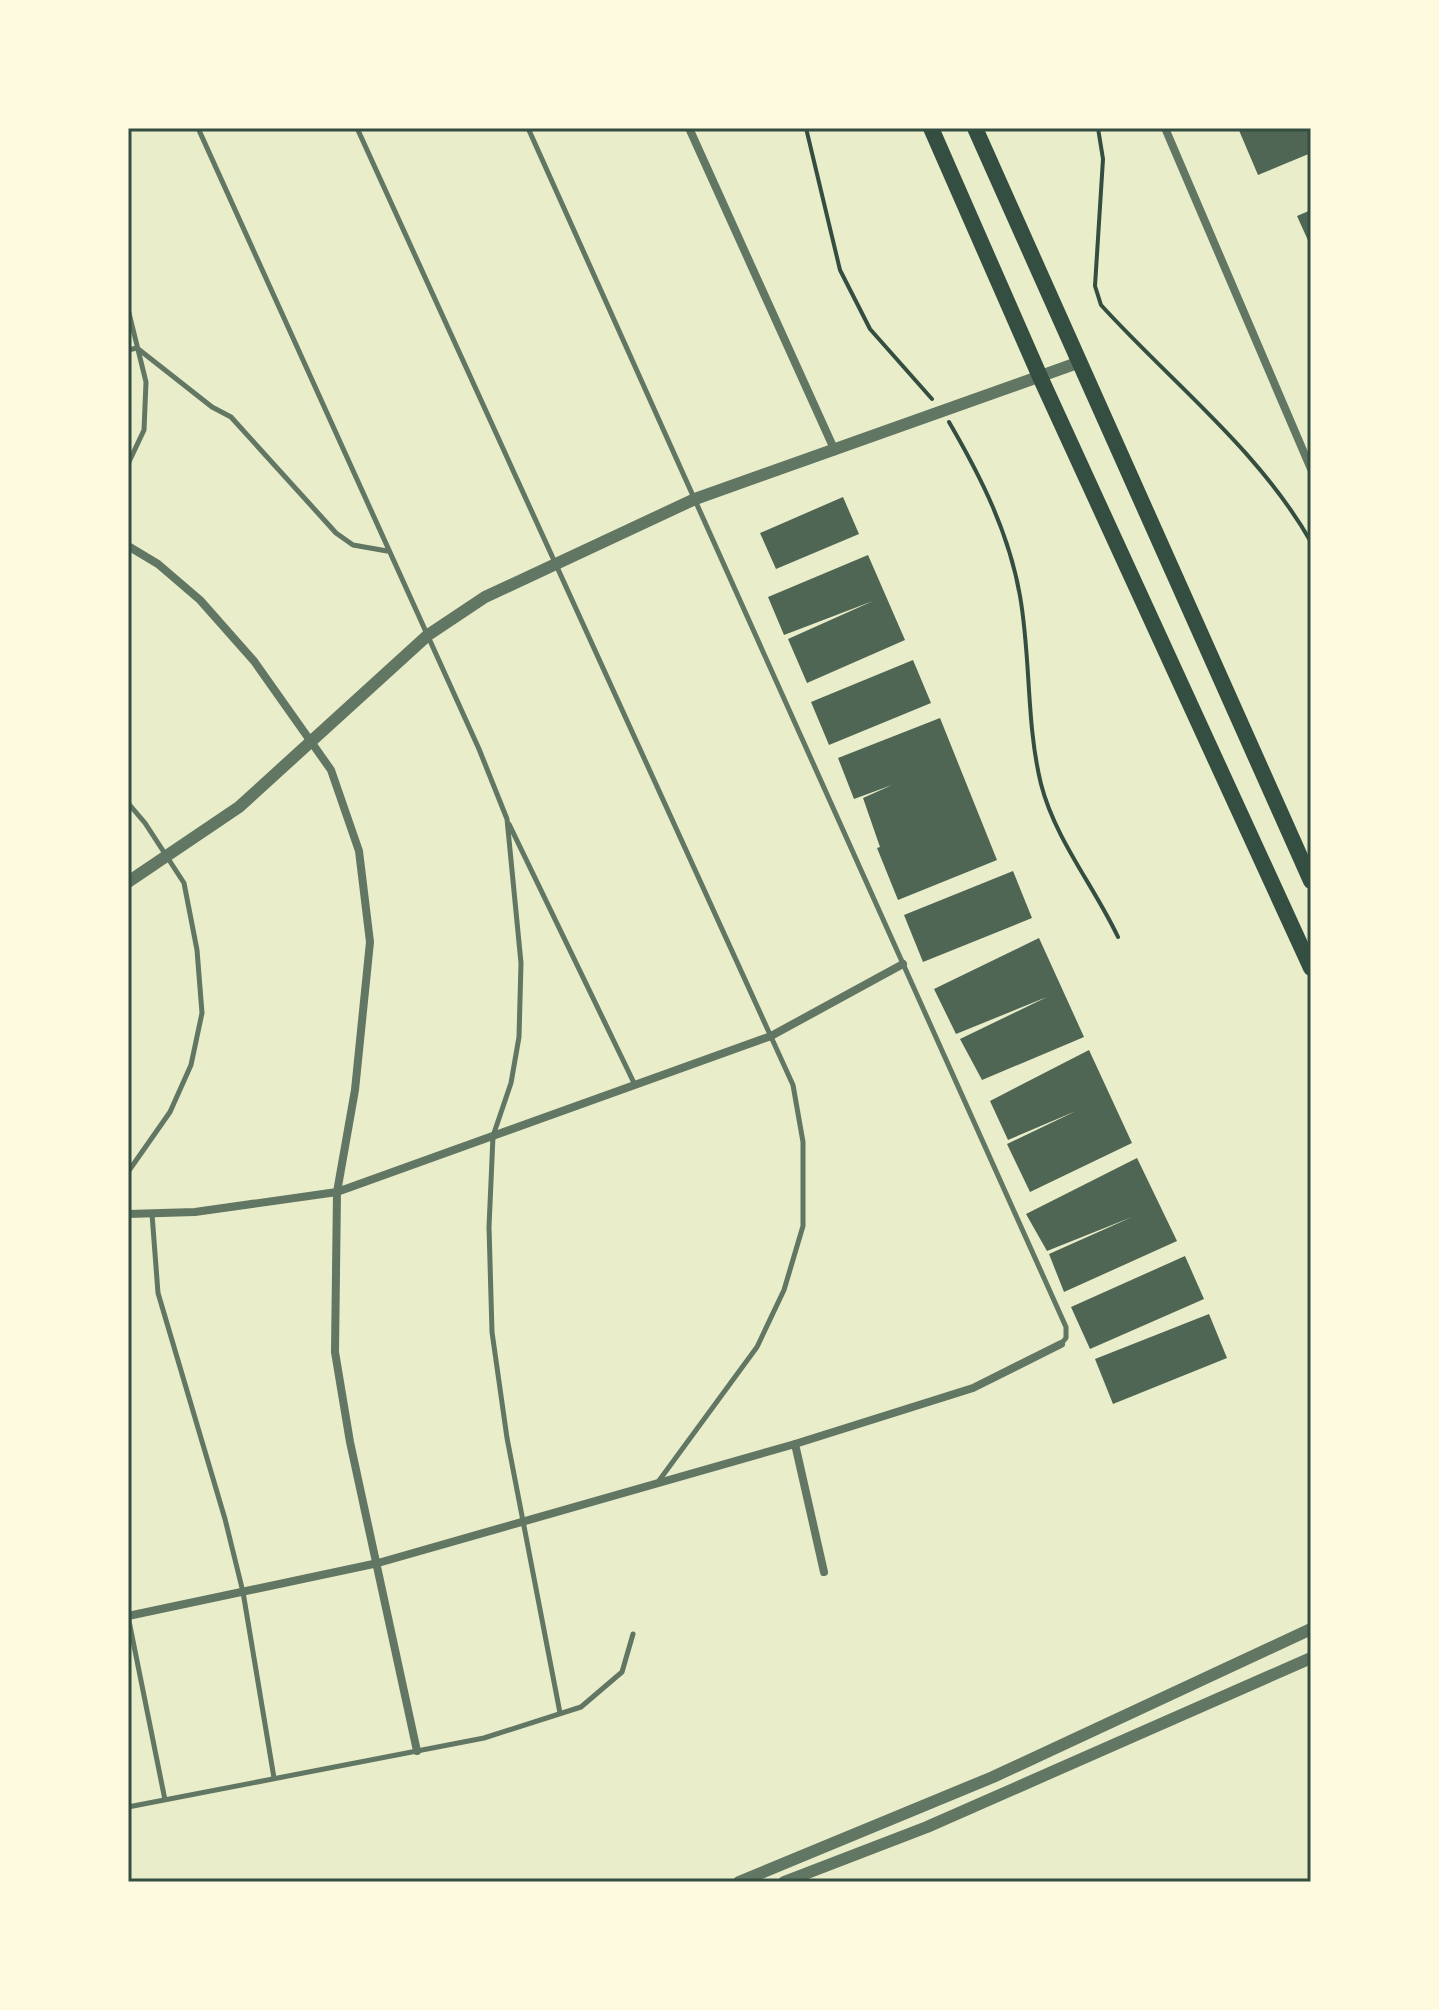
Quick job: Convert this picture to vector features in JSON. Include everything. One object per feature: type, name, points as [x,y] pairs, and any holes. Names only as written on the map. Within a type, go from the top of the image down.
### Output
[{"type":"main road","points":[[931,128],[1041,379],[1311,968]]},
{"type":"main road","points":[[975,128],[1311,881]]},
{"type":"street","points":[[689,128],[835,451]]},
{"type":"street","points":[[1165,128],[1311,469]]},
{"type":"street","points":[[128,882],[239,807],[428,635],[485,597],[695,499],[1041,379],[1080,362]]},
{"type":"street","points":[[128,546],[158,564],[228,628],[331,770],[359,851],[370,942],[355,1090],[337,1192],[335,1352],[350,1442],[417,1751]]},
{"type":"street","points":[[128,1214],[195,1212],[337,1192],[771,1036],[903,964]]},
{"type":"street","points":[[128,1616],[378,1563],[795,1444],[973,1388],[1061,1344]]},
{"type":"street","points":[[795,1444],[824,1572]]},
{"type":"street","points":[[739,1882],[993,1777],[1311,1629]]},
{"type":"street","points":[[784,1882],[927,1827],[1311,1658]]},
{"type":"lane","points":[[198,128],[387,551],[428,635],[507,819],[635,1085]]},
{"type":"lane","points":[[357,128],[793,1085],[803,1142],[803,1226],[784,1290],[757,1347],[658,1482]]},
{"type":"lane","points":[[528,128],[1066,1327],[1066,1338],[1061,1344]]},
{"type":"lane","points":[[128,309],[146,382],[144,430],[128,464]]},
{"type":"lane","points":[[137,348],[212,407],[231,417],[336,533],[353,545],[387,551]]},
{"type":"lane","points":[[128,350],[137,348]]},
{"type":"lane","points":[[128,803],[184,883],[192,914],[202,1013],[191,1065],[170,1112],[128,1172]]},
{"type":"lane","points":[[507,819],[522,998],[511,1083],[493,1136],[489,1227],[492,1332],[498,1390],[560,1713]]},
{"type":"lane","points":[[152,1213],[158,1293],[225,1519],[243,1592],[274,1778]]},
{"type":"lane","points":[[128,1616],[165,1800]]},
{"type":"lane","points":[[128,1807],[484,1738],[581,1707],[622,1672],[633,1634]]},
{"type":"path","points":[[806,128],[840,270],[870,329],[944,413],[992,502],[1012,555],[1021,599],[1031,724],[1041,784],[1053,821],[1118,937]]},
{"type":"path","points":[[1098,128],[1103,159],[1095,286],[1101,305],[1232,436],[1295,514],[1311,542]]},
{"type":"building","points":[[1238,128],[1311,128],[1311,153],[1258,175]]},
{"type":"building","points":[[1311,210],[1311,247],[1297,216]]},
{"type":"building","points":[[843,497],[859,534],[776,569],[760,533]]},
{"type":"building","points":[[868,555],[905,640],[807,683],[788,639],[873,601],[784,635],[768,597]]},
{"type":"building","points":[[913,660],[931,703],[829,745],[811,702]]},
{"type":"building","points":[[940,718],[997,860],[898,900],[877,848],[880,847],[863,798],[892,785],[854,799],[838,758]]},
{"type":"building","points":[[1013,871],[1032,918],[923,962],[904,915]]},
{"type":"building","points":[[1039,938],[1084,1037],[982,1080],[960,1039],[1047,997],[956,1034],[934,989]]},
{"type":"building","points":[[1089,1050],[1132,1143],[1030,1192],[1007,1144],[1076,1111],[1008,1140],[990,1101]]},
{"type":"building","points":[[1137,1158],[1177,1241],[1064,1292],[1049,1254],[1132,1217],[1047,1251],[1026,1214]]},
{"type":"building","points":[[1185,1256],[1204,1299],[1090,1349],[1071,1307]]},
{"type":"building","points":[[1209,1314],[1227,1358],[1113,1404],[1095,1359]]}]
